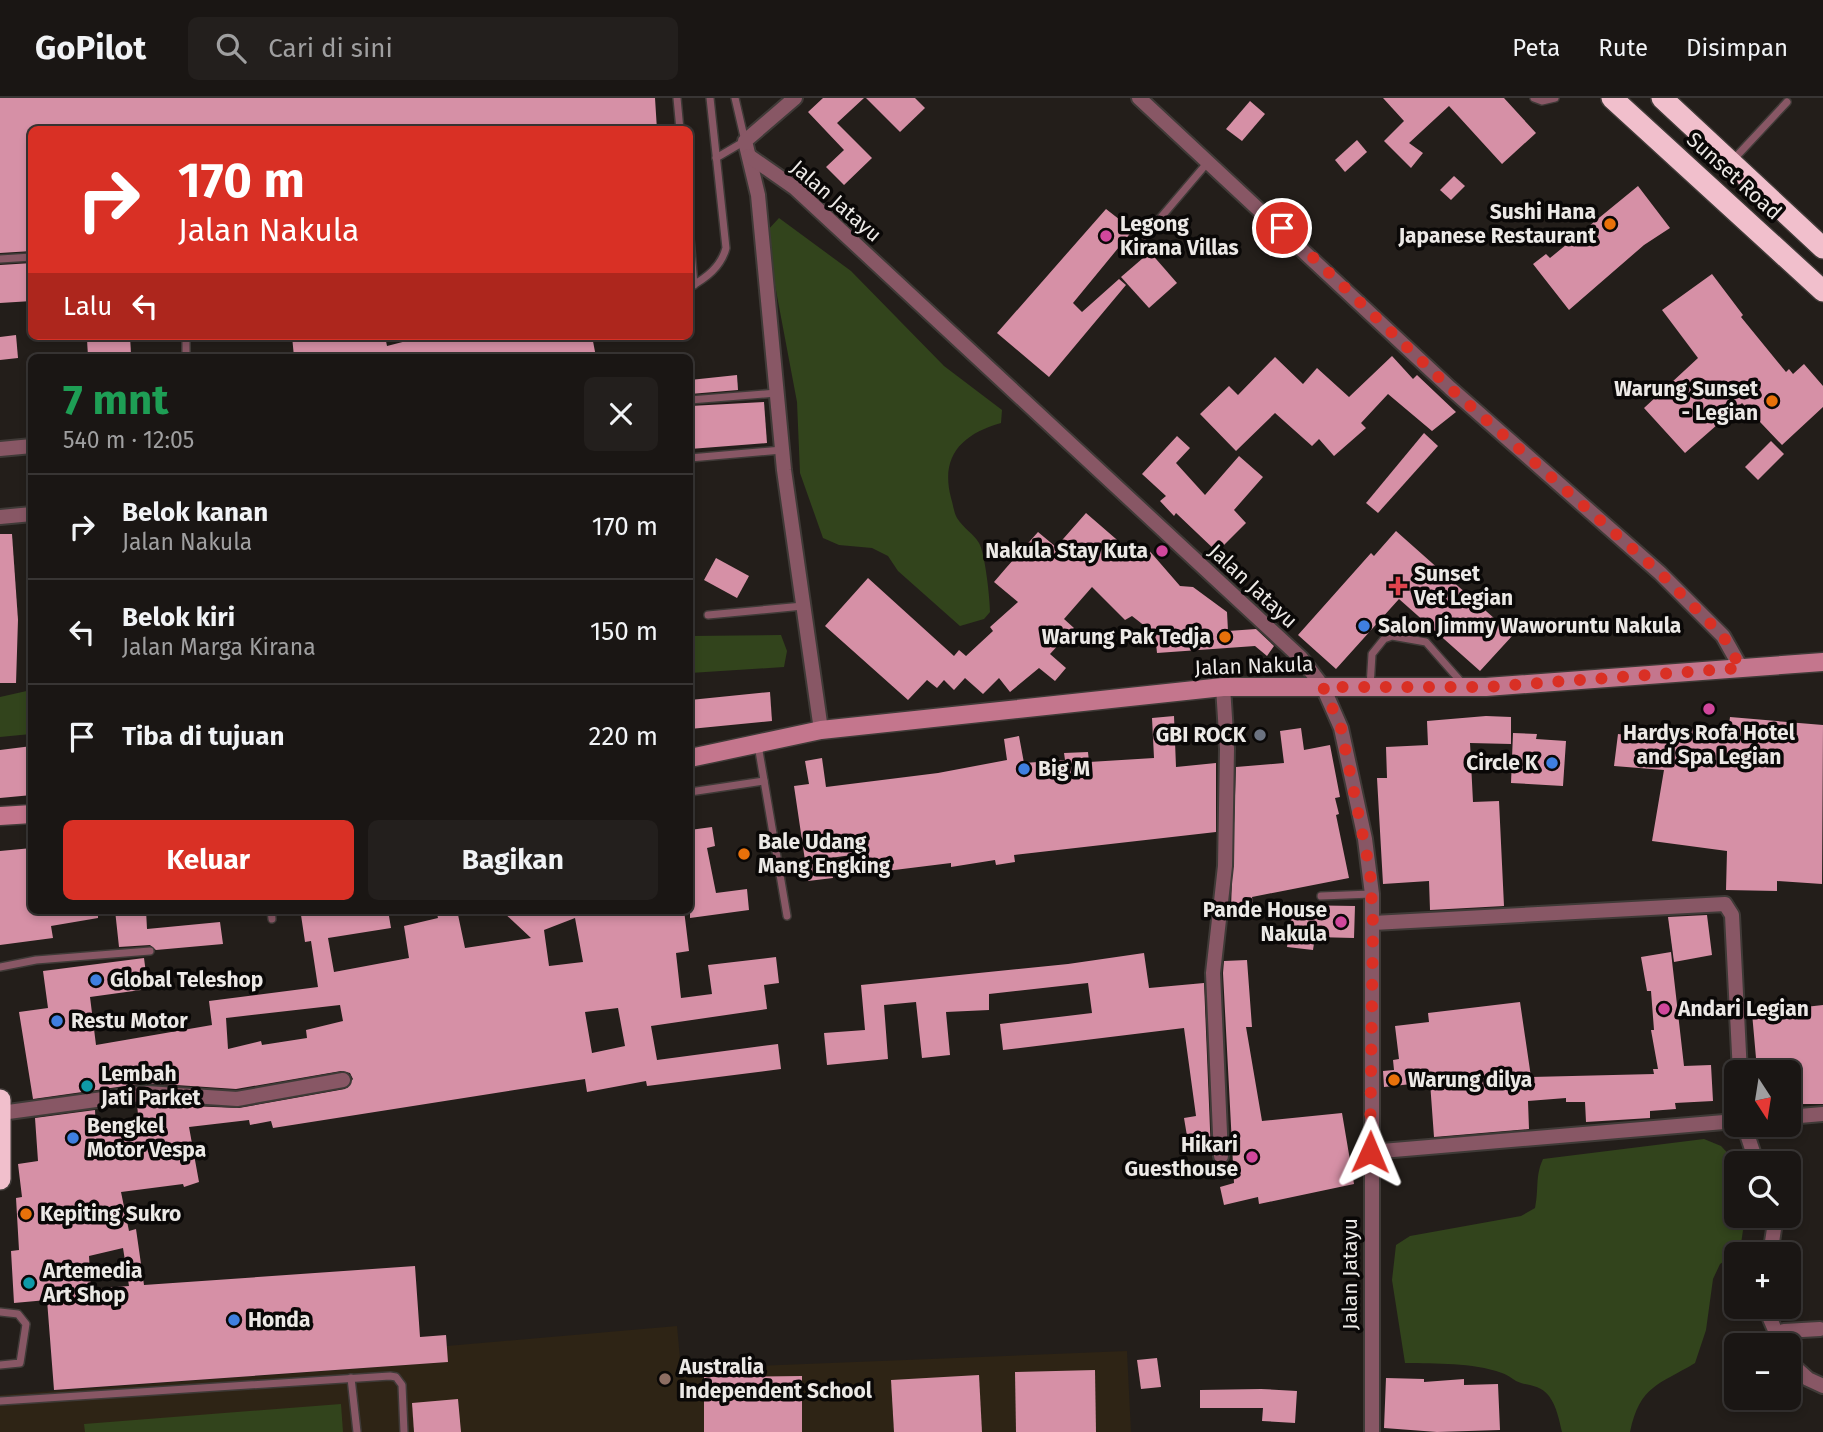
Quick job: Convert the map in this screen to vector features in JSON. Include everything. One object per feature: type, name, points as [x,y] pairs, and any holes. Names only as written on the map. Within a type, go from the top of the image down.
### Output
[{"type":"highway","name":"Sunset Road","points":[[1612,98],[1823,292]]},
{"type":"highway","name":"Sunset Road","points":[[1673,104],[1730,163],[1823,248]]},
{"type":"highway","points":[[0,1178],[1,1107]]},
{"type":"main road","name":"Jalan Nakula","points":[[693,757],[821,730],[1223,687],[1466,687],[1567,683],[1823,662]]},
{"type":"main road","points":[[0,816],[28,814]]},
{"type":"street","points":[[795,98],[747,149],[758,195],[782,450],[821,730]]},
{"type":"street","points":[[1139,98],[1450,388],[1660,573],[1723,636],[1741,668]]},
{"type":"street","name":"Jalan Jatayu","points":[[747,149],[816,207],[1301,658],[1323,687],[1341,728],[1365,839],[1372,894],[1372,1432]]},
{"type":"street","points":[[0,449],[28,446]]},
{"type":"street","points":[[0,517],[28,514]]},
{"type":"street","points":[[1222,1156],[1213,973],[1225,866],[1227,749],[1223,687]]},
{"type":"street","points":[[1373,923],[1725,904],[1732,915],[1739,1060]]},
{"type":"street","points":[[1,1107],[147,1093],[237,1099],[343,1080]]},
{"type":"street","points":[[1801,1116],[1823,1114]]},
{"type":"street","points":[[1370,1152],[1724,1122]]},
{"type":"street","points":[[1783,1333],[1820,1329]]},
{"type":"street","points":[[1801,1372],[1823,1386]]},
{"type":"lane","points":[[677,98],[680,126]]},
{"type":"lane","points":[[693,285],[713,271],[723,259],[726,248],[710,98]]},
{"type":"lane","points":[[716,158],[747,149],[735,98]]},
{"type":"lane","points":[[1534,98],[1542,101],[1555,98]]},
{"type":"lane","points":[[1730,163],[1787,102]]},
{"type":"lane","points":[[1145,236],[1208,162]]},
{"type":"lane","points":[[0,258],[28,257]]},
{"type":"lane","points":[[693,400],[776,393]]},
{"type":"lane","points":[[693,458],[782,450]]},
{"type":"lane","points":[[708,615],[803,606]]},
{"type":"lane","points":[[1370,688],[1371,653],[1384,639],[1392,636],[1426,642],[1466,687]]},
{"type":"lane","points":[[758,745],[787,916]]},
{"type":"lane","points":[[693,792],[764,781]]},
{"type":"lane","points":[[1321,896],[1372,894]]},
{"type":"lane","points":[[271,914],[272,919]]},
{"type":"lane","points":[[0,967],[37,960],[150,951]]},
{"type":"lane","points":[[0,1312],[18,1314],[26,1324],[20,1363],[0,1365]]},
{"type":"lane","points":[[0,1401],[390,1376],[400,1380],[404,1432]]},
{"type":"lane","points":[[351,1378],[357,1432]]},
{"type":"shaded area","name":"Australia Independent School","points":[[677,1326],[681,1369],[1127,1351],[1131,1432],[0,1432],[0,1395],[447,1362],[447,1346]]},
{"type":"green space","points":[[779,218],[851,271],[944,366],[1002,410],[1001,423],[975,433],[957,449],[949,470],[948,483],[956,516],[977,540],[983,556],[990,612],[984,619],[960,626],[898,571],[888,556],[872,548],[839,545],[823,538],[800,473],[797,402],[768,248],[767,231]]},
{"type":"green space","points":[[781,635],[787,651],[784,667],[693,673],[693,636]]},
{"type":"green space","points":[[28,691],[28,734],[0,737],[0,697]]},
{"type":"green space","points":[[1704,1139],[1726,1151],[1724,1228],[1743,1228],[1741,1242],[1724,1242],[1724,1261],[1713,1279],[1706,1330],[1695,1363],[1661,1382],[1645,1395],[1634,1416],[1630,1432],[1562,1432],[1554,1405],[1540,1388],[1518,1382],[1490,1369],[1454,1364],[1405,1363],[1392,1280],[1396,1245],[1410,1236],[1521,1216],[1535,1208],[1543,1159]]},
{"type":"green space","points":[[341,1404],[343,1432],[85,1432],[84,1424]]},
{"type":"building","points":[[0,98],[655,98],[657,126],[28,126],[28,251],[0,253]]},
{"type":"building","points":[[823,98],[864,98],[837,123],[872,158],[844,185],[826,167],[844,150],[808,112]]},
{"type":"building","points":[[866,98],[915,98],[925,108],[900,132]]},
{"type":"building","points":[[1383,98],[1504,98],[1536,133],[1502,164],[1449,106],[1409,143],[1423,153],[1411,168],[1384,141],[1404,121]]},
{"type":"building","points":[[1250,101],[1265,114],[1242,141],[1226,129]]},
{"type":"building","points":[[1357,140],[1367,152],[1345,172],[1335,160]]},
{"type":"building","points":[[1454,176],[1465,186],[1451,200],[1440,190]]},
{"type":"building","points":[[1638,186],[1670,228],[1644,245],[1569,310],[1533,264],[1546,254],[1550,258]]},
{"type":"building","points":[[1106,209],[1133,230],[1073,303],[1082,312],[1119,279],[1126,285],[1049,377],[997,333]]},
{"type":"building","points":[[1150,252],[1177,283],[1149,308],[1121,277]]},
{"type":"building","points":[[28,263],[28,301],[0,303],[0,265]]},
{"type":"building","points":[[1712,274],[1743,315],[1741,317],[1786,372],[1789,369],[1793,374],[1804,364],[1823,386],[1823,407],[1782,445],[1742,403],[1685,453],[1644,408],[1698,358],[1662,310]]},
{"type":"building","points":[[16,335],[18,358],[0,360],[0,337]]},
{"type":"building","points":[[87,340],[130,340],[131,354],[88,354]]},
{"type":"building","points":[[292,340],[386,340],[387,346],[410,340],[593,340],[595,354],[294,354]]},
{"type":"building","points":[[1392,356],[1413,379],[1417,375],[1456,412],[1432,431],[1388,394],[1361,423],[1366,428],[1334,456],[1319,439],[1312,446],[1275,413],[1236,451],[1200,414],[1229,386],[1238,395],[1275,357],[1303,384],[1317,368],[1349,397]]},
{"type":"building","points":[[737,375],[738,390],[693,394],[693,380]]},
{"type":"building","points":[[764,402],[767,443],[693,449],[693,406]]},
{"type":"building","points":[[1424,433],[1438,446],[1378,513],[1366,503]]},
{"type":"building","points":[[1177,436],[1190,448],[1176,463],[1205,495],[1239,456],[1263,477],[1234,510],[1246,523],[1217,552],[1176,513],[1174,516],[1160,501],[1166,496],[1142,474]]},
{"type":"building","points":[[1771,441],[1784,454],[1758,480],[1745,467]]},
{"type":"building","points":[[1086,513],[1138,558],[1147,548],[1180,586],[1193,587],[1227,612],[1228,631],[1256,629],[1274,646],[1267,656],[1255,646],[1157,653],[1155,634],[1132,616],[1125,620],[1092,587],[1064,619],[1074,628],[1050,654],[1066,668],[1055,681],[1039,668],[1010,692],[999,678],[983,694],[965,678],[954,690],[944,680],[937,688],[927,680],[908,700],[825,626],[868,578],[954,656],[959,650],[966,656],[993,631],[990,627],[1018,602],[994,582],[1038,532],[1056,547]]},
{"type":"building","points":[[1396,531],[1513,635],[1480,671],[1399,599],[1336,669],[1298,635],[1371,553],[1374,556]]},
{"type":"building","points":[[0,534],[12,534],[18,620],[16,683],[0,683]]},
{"type":"building","points":[[716,558],[749,576],[737,598],[704,580]]},
{"type":"building","points":[[770,692],[772,721],[693,729],[693,700]]},
{"type":"building","points":[[1174,716],[1176,767],[1216,763],[1216,832],[1014,855],[1015,862],[996,865],[995,860],[951,867],[951,863],[862,874],[859,854],[830,858],[833,878],[808,881],[794,786],[809,784],[805,761],[822,758],[826,787],[938,773],[1007,760],[1004,739],[1019,736],[1024,763],[1065,760],[1064,753],[1088,752],[1089,762],[1154,758],[1152,718]]},
{"type":"building","points":[[1486,716],[1511,717],[1511,744],[1470,743],[1473,802],[1499,801],[1504,906],[1430,910],[1429,881],[1383,884],[1377,778],[1387,778],[1386,747],[1428,745],[1427,721]]},
{"type":"building","points":[[1730,717],[1823,725],[1822,884],[1777,881],[1777,891],[1726,890],[1727,851],[1652,841],[1664,770],[1614,766],[1618,734],[1663,739],[1664,726],[1728,732]]},
{"type":"building","points":[[1301,728],[1304,750],[1330,745],[1340,797],[1335,798],[1339,814],[1336,815],[1349,878],[1252,897],[1253,904],[1231,908],[1236,767],[1284,763],[1280,731]]},
{"type":"building","points":[[1513,733],[1537,734],[1536,739],[1566,741],[1563,786],[1511,783]]},
{"type":"building","points":[[28,746],[28,795],[0,798],[0,750]]},
{"type":"building","points":[[712,827],[715,846],[707,848],[716,893],[747,889],[749,910],[690,918],[690,914],[693,914],[693,830]]},
{"type":"building","points":[[28,848],[28,914],[98,914],[98,918],[51,926],[53,938],[0,945],[0,851]]},
{"type":"building","points":[[1293,905],[1355,906],[1354,938],[1315,937],[1313,950],[1287,947]]},
{"type":"building","points":[[115,914],[146,914],[147,929],[220,922],[223,944],[156,950],[150,945],[119,947]]},
{"type":"building","points":[[389,914],[391,928],[328,938],[334,972],[409,958],[404,926],[438,918],[437,914],[458,914],[465,948],[531,938],[505,914],[684,914],[689,951],[676,953],[681,998],[712,994],[708,965],[776,957],[779,983],[764,985],[767,1009],[651,1026],[657,1060],[778,1044],[781,1069],[647,1086],[646,1081],[587,1092],[585,1079],[273,1128],[271,1121],[250,1125],[249,1120],[189,1127],[199,1182],[184,1187],[183,1184],[121,1192],[129,1231],[136,1229],[144,1285],[415,1266],[420,1337],[446,1335],[448,1362],[54,1390],[47,1300],[14,1303],[11,1251],[19,1250],[16,1198],[22,1197],[18,1164],[38,1161],[35,1118],[95,1110],[96,1129],[139,1125],[137,1104],[239,1108],[345,1089],[353,1079],[350,1073],[341,1071],[236,1089],[146,1083],[33,1099],[19,1012],[48,1008],[43,971],[144,958],[148,989],[90,997],[96,1045],[212,1025],[209,1001],[318,987],[311,941],[305,942],[301,915]],"holes":[[[575,918],[583,962],[549,966],[544,930]],[[340,1005],[343,1021],[306,1030],[307,1038],[262,1045],[261,1041],[228,1049],[226,1018]],[[618,1008],[625,1046],[592,1053],[585,1012]],[[123,1248],[129,1286],[91,1289],[89,1256]]]},
{"type":"building","points":[[1707,915],[1712,955],[1674,962],[1668,917]]},
{"type":"building","points":[[1671,952],[1684,1066],[1711,1065],[1713,1101],[1675,1103],[1676,1109],[1650,1111],[1650,1118],[1586,1122],[1585,1102],[1566,1102],[1566,1098],[1528,1101],[1529,1129],[1434,1137],[1430,1082],[1384,1087],[1383,1071],[1394,1070],[1393,1060],[1399,1059],[1395,1026],[1429,1022],[1428,1013],[1520,1002],[1531,1077],[1654,1074],[1653,1069],[1658,1069],[1651,1030],[1654,1030],[1651,991],[1647,991],[1641,957]]},
{"type":"building","points":[[1144,953],[1149,988],[1204,983],[1211,1153],[1190,1154],[1184,1118],[1196,1116],[1184,1028],[1003,1050],[1000,1024],[1092,1013],[1088,983],[989,994],[989,1010],[946,1012],[950,1055],[922,1058],[916,1002],[884,1005],[888,1059],[827,1065],[824,1033],[865,1030],[861,985],[1068,964]]},
{"type":"building","points":[[1247,960],[1252,1027],[1246,1027],[1262,1121],[1342,1113],[1354,1184],[1259,1204],[1258,1197],[1224,1205],[1220,1187],[1234,1183],[1224,961]]},
{"type":"building","points":[[1823,1005],[1823,1104],[1801,1104],[1801,1060],[1752,1060],[1756,1058],[1752,1013]]},
{"type":"building","points":[[1157,1358],[1161,1387],[1141,1389],[1137,1360]]},
{"type":"building","points":[[1095,1370],[1096,1432],[1016,1432],[1015,1372]]},
{"type":"building","points":[[979,1375],[982,1432],[894,1432],[891,1380]]},
{"type":"building","points":[[802,1376],[802,1432],[704,1432],[704,1377]]},
{"type":"building","points":[[1386,1378],[1424,1379],[1424,1382],[1464,1379],[1464,1385],[1498,1384],[1500,1430],[1437,1432],[1384,1428]]},
{"type":"building","points":[[1200,1390],[1297,1391],[1295,1423],[1262,1421],[1263,1408],[1200,1408]]},
{"type":"building","points":[[458,1399],[461,1432],[414,1432],[412,1403]]},
{"type":"place","name":"Sushi Hana Japanese Restaurant","points":[[1610,224]]},
{"type":"place","name":"Legong Kirana Villas","points":[[1106,236]]},
{"type":"place","name":"Warung Sunset - Legian","points":[[1772,401]]},
{"type":"place","name":"Nakula Stay Kuta","points":[[1162,551]]},
{"type":"place","name":"Sunset Vet Legian","points":[[1398,586]]},
{"type":"place","name":"Salon Jimmy Waworuntu Nakula","points":[[1364,626]]},
{"type":"place","name":"Warung Pak Tedja","points":[[1225,637]]},
{"type":"place","name":"Hardys Rofa Hotel and Spa Legian","points":[[1709,709]]},
{"type":"place","name":"GBI ROCK","points":[[1260,735]]},
{"type":"place","name":"Circle K","points":[[1552,763]]},
{"type":"place","name":"Big M","points":[[1024,769]]},
{"type":"place","name":"Bale Udang Mang Engking","points":[[744,854]]},
{"type":"place","name":"Pande House Nakula","points":[[1341,922]]},
{"type":"place","name":"Global Teleshop","points":[[96,980]]},
{"type":"place","name":"Andari Legian","points":[[1664,1009]]},
{"type":"place","name":"Restu Motor","points":[[57,1021]]},
{"type":"place","name":"Warung dilya","points":[[1394,1080]]},
{"type":"place","name":"Lembah Jati Parket","points":[[87,1086]]},
{"type":"place","name":"Bengkel Motor Vespa","points":[[73,1138]]},
{"type":"place","name":"Hikari Guesthouse","points":[[1252,1157]]},
{"type":"place","name":"Kepiting Sukro","points":[[26,1214]]},
{"type":"place","name":"Artemedia Art Shop","points":[[29,1283]]},
{"type":"place","name":"Honda","points":[[234,1320]]},
{"type":"place","name":"Australia Independent School","points":[[665,1379]]},
{"type":"route","points":[[1282,228],[1450,388],[1660,573],[1723,636],[1741,668],[1486,687],[1323,687],[1341,728],[1370,871],[1373,923],[1370,1152]]}]
